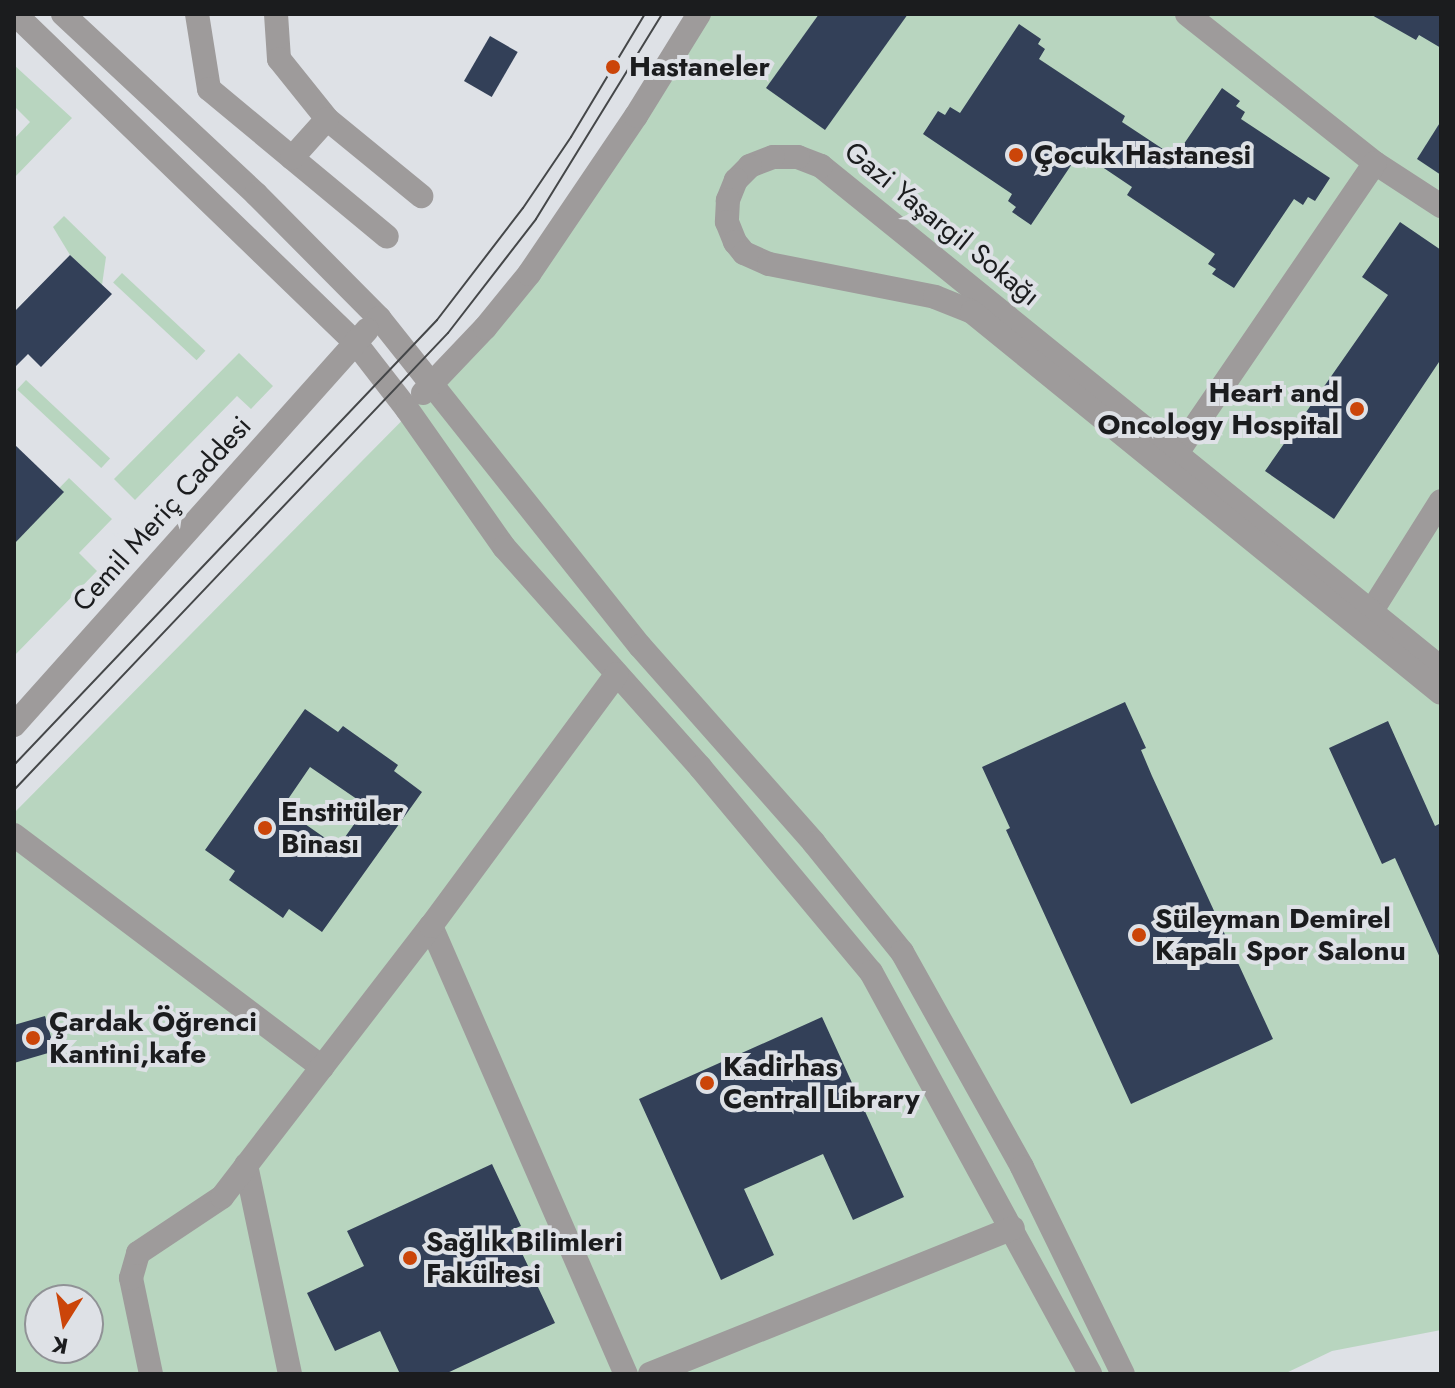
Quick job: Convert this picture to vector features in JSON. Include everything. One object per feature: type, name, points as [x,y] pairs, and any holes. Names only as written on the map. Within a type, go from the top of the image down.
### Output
[{"type":"street","points":[[15,14],[355,342],[407,409],[504,547],[785,866],[871,972],[1090,1374]]},
{"type":"street","points":[[63,14],[256,194],[379,318],[640,646],[814,843],[902,952],[1022,1167],[1123,1374]]},
{"type":"street","points":[[197,14],[209,89],[387,237]]},
{"type":"street","points":[[276,14],[279,59],[327,119],[421,196]]},
{"type":"street","points":[[407,409],[485,328],[538,261],[699,14]]},
{"type":"street","points":[[1187,14],[1375,163],[1441,206]]},
{"type":"street","points":[[292,158],[327,119]]},
{"type":"street","name":"Gazi Yaşargil Sokağı","points":[[1441,668],[821,166],[798,157],[773,157],[750,166],[736,180],[728,200],[727,222],[735,242],[744,253],[769,264],[935,297],[972,312],[1441,693]]},
{"type":"street","points":[[1177,453],[1375,163]]},
{"type":"street","name":"Cemil Meriç Caddesi","points":[[14,725],[379,318]]},
{"type":"street","points":[[1371,612],[1441,501]]},
{"type":"street","points":[[151,1374],[131,1278],[134,1259],[144,1248],[222,1197],[431,926],[617,674]]},
{"type":"street","points":[[14,835],[322,1067]]},
{"type":"street","points":[[431,926],[626,1374]]},
{"type":"street","points":[[246,1165],[290,1374]]},
{"type":"street","points":[[650,1374],[1013,1228]]},
{"type":"green space","points":[[701,14],[1441,14],[1441,1330],[1332,1351],[1284,1374],[14,1374],[14,813],[448,374]]},
{"type":"green space","points":[[14,65],[72,118],[14,178],[14,139],[30,122],[14,106]]},
{"type":"green space","points":[[64,216],[106,257],[102,285],[70,255],[53,227]]},
{"type":"green space","points":[[122,273],[205,351],[197,360],[113,283]]},
{"type":"green space","points":[[239,353],[273,386],[251,409],[237,396],[135,500],[114,479]]},
{"type":"green space","points":[[26,380],[110,458],[101,468],[17,390]]},
{"type":"green space","points":[[69,478],[112,519],[79,553],[97,571],[14,656],[14,535]]},
{"type":"building","points":[[819,14],[908,14],[825,130],[766,88]]},
{"type":"building","points":[[1370,14],[1441,14],[1441,48],[1419,35],[1416,40]]},
{"type":"building","name":"Çocuk Hastanesi","points":[[1019,24],[1041,39],[1038,44],[1045,49],[1039,59],[1125,116],[1122,122],[1175,157],[1222,88],[1240,101],[1236,106],[1245,112],[1241,119],[1330,178],[1315,201],[1308,197],[1303,205],[1294,199],[1234,288],[1212,274],[1216,269],[1208,264],[1215,254],[1127,195],[1132,187],[1080,152],[1031,225],[1012,212],[1016,207],[1008,201],[1012,194],[923,134],[938,111],[945,115],[950,107],[960,113]]},
{"type":"building","points":[[490,36],[518,52],[492,97],[464,81]]},
{"type":"building","points":[[1441,121],[1441,175],[1417,159]]},
{"type":"building","name":"Heart and Oncology Hospital","points":[[1400,222],[1441,250],[1441,359],[1334,519],[1265,471],[1388,295],[1362,277]]},
{"type":"building","points":[[70,255],[112,294],[41,367],[28,354],[14,368],[14,312]]},
{"type":"building","points":[[14,444],[64,492],[14,544]]},
{"type":"building","name":"Süleyman Demirel Kapalı Spor Salonu","points":[[1125,702],[1146,748],[1141,750],[1152,776],[1273,1039],[1131,1104],[1006,830],[1010,828],[982,767]]},
{"type":"building","name":"Enstitüler Binası","points":[[305,709],[338,732],[343,726],[398,765],[394,771],[422,792],[322,932],[289,909],[283,918],[229,880],[235,871],[205,850]],"holes":[[[310,767],[367,806],[338,847],[282,808]]]},
{"type":"building","points":[[1388,721],[1435,826],[1441,823],[1441,960],[1395,858],[1382,864],[1329,748]]},
{"type":"building","name":"Çardak Öğrenci Kantini,kafe","points":[[45,1016],[55,1051],[14,1063],[14,1025]]},
{"type":"building","points":[[822,1017],[904,1197],[853,1220],[823,1154],[744,1189],[774,1255],[721,1280],[639,1099]]},
{"type":"building","points":[[492,1164],[521,1226],[511,1230],[555,1323],[445,1374],[400,1374],[380,1331],[335,1351],[307,1293],[364,1266],[347,1231]]},
{"type":"tram line","points":[[14,765],[437,320],[523,208],[571,137],[645,14]]},
{"type":"tram line","points":[[14,790],[448,333],[536,219],[662,14]]},
{"type":"place","name":"Hastaneler","points":[[613,67]]},
{"type":"place","name":"Çocuk Hastanesi","points":[[1016,155]]},
{"type":"place","name":"Heart and Oncology Hospital","points":[[1357,409]]},
{"type":"place","name":"Enstitüler Binası","points":[[265,828]]},
{"type":"place","name":"Süleyman Demirel Kapalı Spor Salonu","points":[[1139,935]]},
{"type":"place","name":"Çardak Öğrenci Kantini,kafe","points":[[33,1038]]},
{"type":"place","name":"Kadirhas Central Library","points":[[707,1083]]},
{"type":"place","name":"Sağlık Bilimleri Fakültesi","points":[[410,1258]]}]
